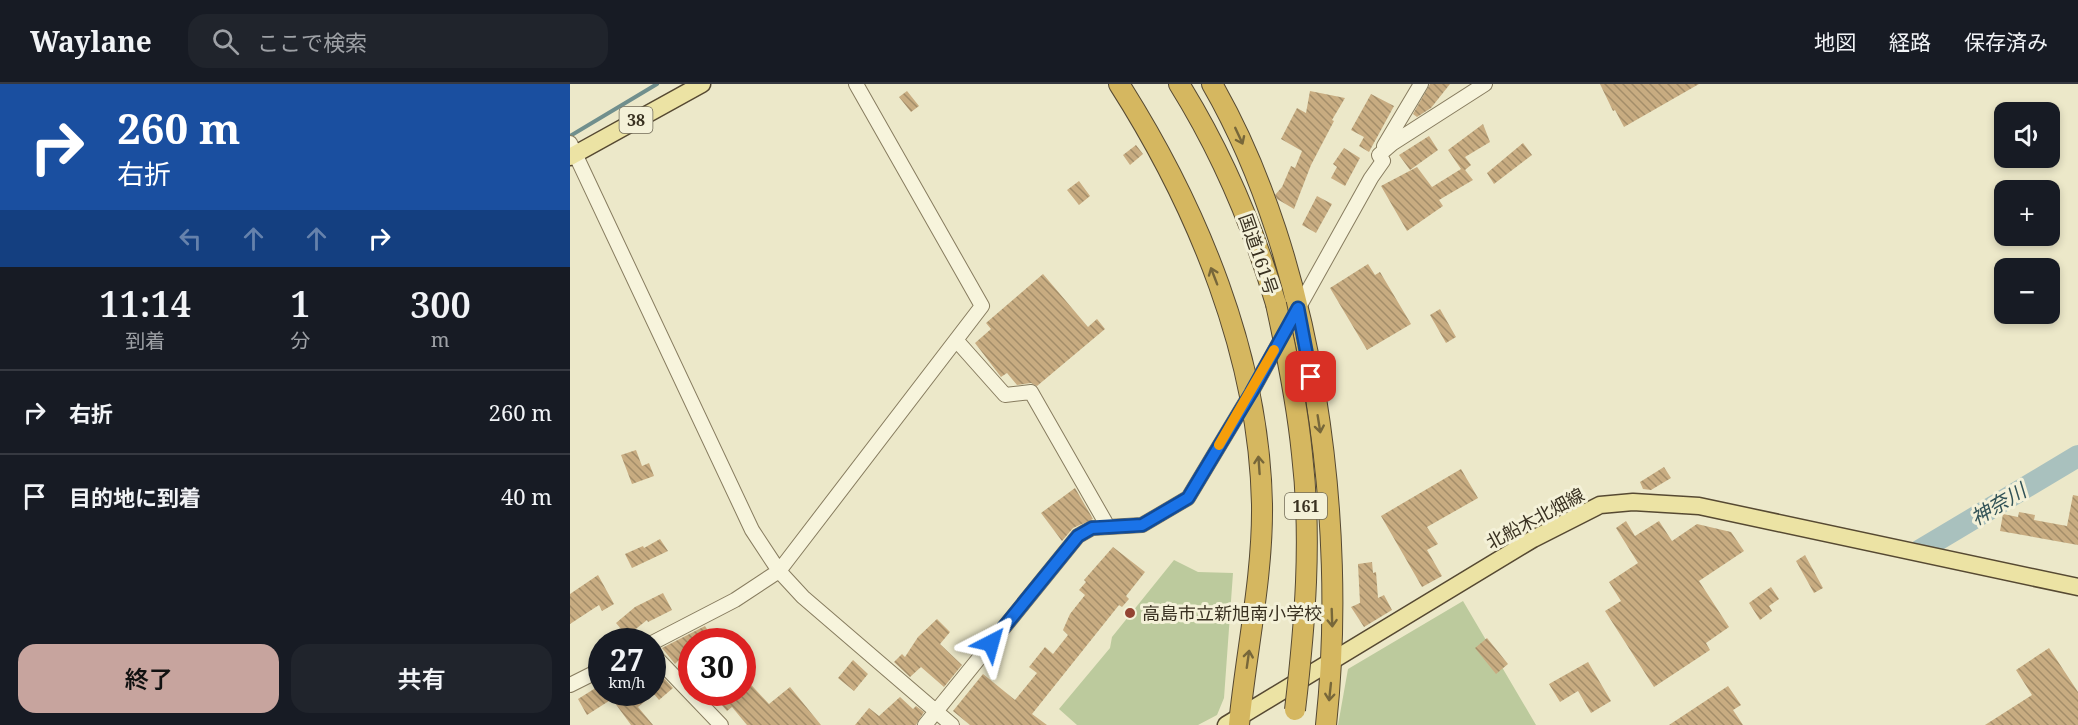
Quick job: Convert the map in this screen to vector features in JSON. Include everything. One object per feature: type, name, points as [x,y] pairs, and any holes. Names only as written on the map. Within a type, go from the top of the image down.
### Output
[{"type":"highway","points":[[1119,84],[1168,168],[1204,248],[1219,288],[1251,393],[1262,506],[1252,627],[1234,722]]},
{"type":"highway","name":"国道161号","points":[[1179,84],[1228,174],[1257,243],[1276,304],[1297,414],[1305,503],[1305,626],[1294,718]]},
{"type":"highway","points":[[1212,84],[1256,173],[1280,242],[1298,308],[1319,424],[1329,509],[1333,660],[1326,725]]},
{"type":"main road","name":"38","points":[[572,151],[702,84]]},
{"type":"main road","name":"北船木北畑線","points":[[1234,722],[1533,539],[1600,505],[1633,502],[1699,507],[2078,587]]},
{"type":"street","points":[[666,637],[735,600],[779,571],[982,306],[856,84]]},
{"type":"street","points":[[1379,155],[1421,84]]},
{"type":"street","points":[[1379,155],[1393,143],[1485,84]]},
{"type":"street","points":[[572,151],[752,530],[779,571],[824,617],[951,725]]},
{"type":"street","points":[[925,725],[1078,536],[1092,528],[1107,525],[1142,525],[1188,498],[1251,393],[1371,178],[1383,161],[1379,155]]},
{"type":"street","points":[[957,341],[1005,395],[1030,392],[1107,525]]},
{"type":"street","points":[[666,667],[722,725]]},
{"type":"street","points":[[570,685],[588,676]]},
{"type":"green space","points":[[1174,560],[1198,572],[1233,573],[1224,698],[1217,715],[1198,725],[1077,725],[1059,709],[1110,648],[1112,637]]},
{"type":"green space","points":[[1463,601],[1536,725],[1338,725],[1348,669]]},
{"type":"building","points":[[1430,84],[1450,84],[1431,108],[1417,117],[1413,114]]},
{"type":"building","points":[[1600,84],[1699,84],[1624,127],[1615,110],[1613,111]]},
{"type":"building","points":[[907,91],[919,106],[911,112],[899,97]]},
{"type":"building","points":[[1310,91],[1345,98],[1311,165],[1294,209],[1277,199],[1275,195],[1282,187],[1291,166],[1295,168],[1302,151],[1281,139],[1297,108],[1306,113]]},
{"type":"building","points":[[1371,94],[1394,106],[1369,152],[1359,146],[1364,137],[1351,130]]},
{"type":"building","points":[[1483,124],[1490,142],[1465,157],[1471,165],[1465,170],[1473,180],[1439,200],[1443,206],[1407,231],[1381,186],[1417,167],[1432,187],[1461,169],[1448,150]]},
{"type":"building","points":[[1429,136],[1438,150],[1410,170],[1399,155]]},
{"type":"building","points":[[1523,143],[1532,155],[1494,184],[1487,173]]},
{"type":"building","points":[[1136,145],[1143,154],[1130,165],[1123,155]]},
{"type":"building","points":[[1344,148],[1360,158],[1345,186],[1331,178],[1337,167],[1333,164]]},
{"type":"building","points":[[1079,181],[1090,196],[1079,205],[1067,190]]},
{"type":"building","points":[[1317,196],[1332,204],[1316,233],[1302,225]]},
{"type":"building","points":[[1368,264],[1375,275],[1380,272],[1411,324],[1367,350],[1330,288]]},
{"type":"building","points":[[1043,274],[1088,327],[1097,319],[1105,329],[1037,386],[1031,383],[1017,385],[1007,373],[1001,377],[975,343],[991,329],[986,323]]},
{"type":"building","points":[[1440,309],[1456,337],[1446,343],[1430,315]]},
{"type":"building","points":[[636,450],[642,466],[649,463],[654,476],[632,484],[621,455]]},
{"type":"building","points":[[1664,467],[1671,478],[1651,490],[1643,489],[1640,482]]},
{"type":"building","points":[[1461,469],[1478,498],[1427,527],[1438,544],[1427,550],[1442,576],[1422,587],[1381,516]]},
{"type":"building","points":[[1075,488],[1093,519],[1073,528],[1062,541],[1041,513]]},
{"type":"building","points":[[2073,495],[2078,496],[2078,545],[2000,531],[2003,514],[2018,517],[2019,512],[2035,515],[2034,520],[2067,526]]},
{"type":"building","points":[[1626,521],[1635,536],[1659,521],[1672,541],[1697,524],[1731,532],[1744,551],[1699,581],[1729,627],[1706,643],[1710,650],[1654,687],[1605,611],[1621,601],[1609,582],[1638,563],[1616,528]]},
{"type":"building","points":[[660,539],[668,551],[632,568],[625,554],[643,546],[644,548]]},
{"type":"building","points":[[1113,547],[1145,572],[1126,596],[1129,599],[1122,607],[1119,605],[1032,714],[1047,725],[970,725],[953,711],[983,674],[1015,700],[1037,673],[1029,667],[1045,647],[1053,654],[1068,635],[1063,630],[1070,614],[1085,595],[1079,590],[1086,582],[1084,580]]},
{"type":"building","points":[[1805,555],[1823,588],[1814,593],[1796,561]]},
{"type":"building","points":[[1372,562],[1373,573],[1376,572],[1378,598],[1384,595],[1392,610],[1364,627],[1351,607],[1360,603],[1358,564]]},
{"type":"building","points":[[598,575],[614,604],[602,611],[599,605],[570,624],[570,594]]},
{"type":"building","points":[[1771,587],[1779,599],[1769,606],[1772,611],[1760,620],[1749,603]]},
{"type":"building","points":[[663,593],[672,610],[648,622],[647,620],[637,628],[620,628],[616,623],[635,607]]},
{"type":"building","points":[[937,619],[950,632],[940,644],[962,665],[944,687],[921,667],[910,677],[894,662],[902,654],[905,657],[918,637]]},
{"type":"building","points":[[1487,638],[1508,664],[1496,674],[1475,648]]},
{"type":"building","points":[[678,640],[678,661],[675,664],[666,653],[666,646]]},
{"type":"building","points":[[2049,648],[2078,692],[2078,725],[1985,725],[2032,695],[2016,670]]},
{"type":"building","points":[[853,660],[868,674],[854,691],[838,678]]},
{"type":"building","points":[[1588,662],[1611,701],[1591,713],[1578,691],[1560,702],[1549,684]]},
{"type":"building","points":[[666,680],[673,688],[666,694]]},
{"type":"building","points":[[1728,686],[1741,705],[1733,710],[1743,725],[1669,725]]},
{"type":"building","points":[[790,687],[821,725],[747,725],[732,707],[727,711],[723,706],[756,706],[756,690],[769,704]]},
{"type":"building","points":[[588,693],[588,706],[601,706],[587,715],[578,699]]},
{"type":"building","points":[[900,697],[913,709],[916,706],[924,712],[916,725],[855,725],[869,708],[879,716]]},
{"type":"building","points":[[617,706],[639,706],[653,725],[631,725]]},
{"type":"waterway","points":[[570,136],[657,84]]},
{"type":"waterway","name":"神奈川","points":[[1919,551],[2078,456]]},
{"type":"slow traffic","points":[[1219,445],[1274,350]]},
{"type":"place","name":"高島市立新旭南小学校","points":[[1130,613]]},
{"type":"route","points":[[991,643],[1078,536],[1092,528],[1107,525],[1142,525],[1188,498],[1251,393],[1298,308],[1311,377]]}]
